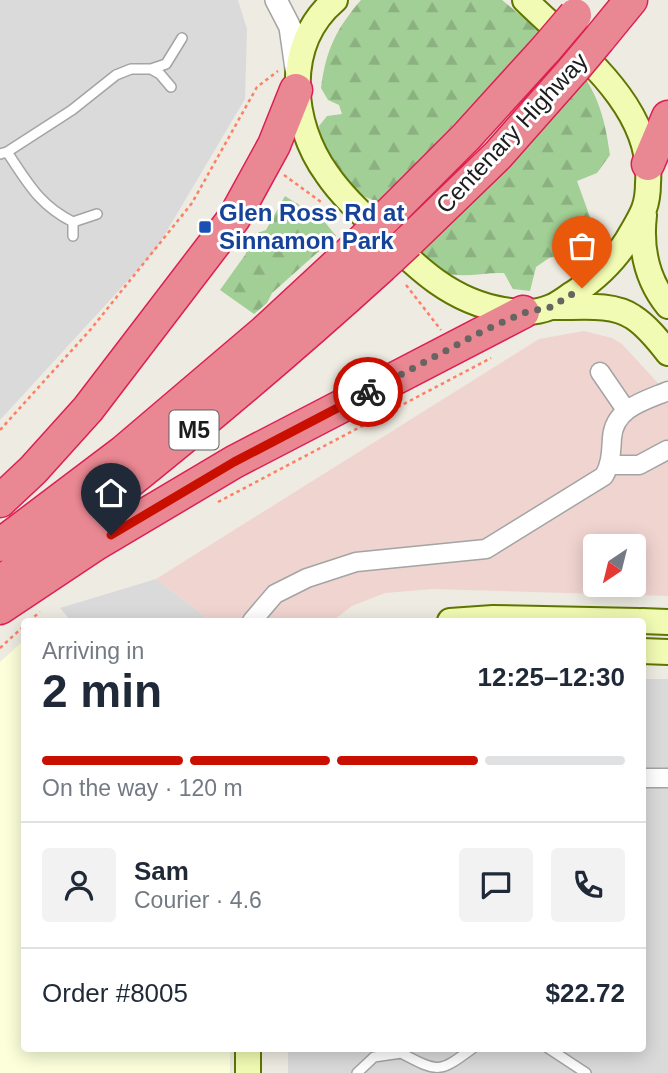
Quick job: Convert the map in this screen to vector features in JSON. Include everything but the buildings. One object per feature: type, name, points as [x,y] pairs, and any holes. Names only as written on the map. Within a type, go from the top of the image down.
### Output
[{"type":"highway","name":"Centenary Highway","points":[[0,583],[228,402],[380,268],[498,155],[631,0]]},
{"type":"highway","name":"Centenary Highway","points":[[0,545],[123,452],[264,332],[358,245],[466,137],[581,8]]},
{"type":"highway","points":[[0,501],[74,427],[228,226],[250,192],[274,145],[285,76]]},
{"type":"highway","points":[[648,164],[668,117]]},
{"type":"highway","points":[[0,608],[96,544],[234,462],[537,310]]},
{"type":"main road","points":[[335,0],[318,18],[301,53],[285,76],[315,156],[343,194],[412,263],[437,283],[463,298],[492,308],[602,308],[627,314],[643,325],[668,353]]},
{"type":"main road","points":[[525,0],[620,95],[640,129],[648,164],[643,241],[646,263],[653,285],[668,306]]},
{"type":"main road","points":[[537,310],[601,273],[619,252],[645,208]]},
{"type":"main road","points":[[646,621],[668,622]]},
{"type":"main road","points":[[646,651],[668,652]]},
{"type":"main road","points":[[248,1052],[248,1073]]},
{"type":"main road","points":[[264,1052],[264,1073]]},
{"type":"street","points":[[276,0],[290,27],[285,76]]},
{"type":"street","points":[[600,372],[626,410]]},
{"type":"street","points":[[255,618],[275,594],[307,578],[356,562],[485,549],[604,476],[610,465],[612,432],[619,415],[668,391]]},
{"type":"street","points":[[610,465],[639,465],[667,450]]},
{"type":"street","points":[[646,778],[668,778]]},
{"type":"lane","points":[[97,214],[73,222],[59,215],[40,200],[4,153],[72,110],[116,75],[131,69],[166,64],[182,38]]},
{"type":"lane","points":[[151,68],[171,87]]},
{"type":"lane","points":[[72,236],[73,222]]},
{"type":"lane","points":[[357,1073],[374,1057],[401,1053],[430,1071],[450,1069],[469,1052]]},
{"type":"lane","points":[[554,1052],[586,1073]]},
{"type":"path","points":[[0,430],[91,329],[192,202],[257,87],[285,76]]},
{"type":"path","points":[[210,506],[497,355]]},
{"type":"path","points":[[32,618],[43,609]]},
{"type":"path","points":[[0,648],[21,629]]},
{"type":"shaded area","points":[[0,0],[238,0],[247,29],[245,99],[155,251],[0,420]]},
{"type":"shaded area","points":[[584,331],[612,338],[622,344],[668,394],[668,596],[646,595],[646,534],[583,534],[583,593],[432,589],[385,593],[352,606],[336,618],[207,618],[156,579],[539,339]]},
{"type":"shaded area","points":[[156,579],[207,618],[68,618],[60,608]]},
{"type":"shaded area","points":[[21,643],[21,1052],[230,1052],[230,1073],[0,1073],[0,662]]},
{"type":"shaded area","points":[[646,679],[668,679],[668,1073],[288,1073],[288,1052],[646,1052]]},
{"type":"green space","points":[[361,0],[502,0],[540,31],[381,203],[362,195],[346,182],[328,154],[319,126],[327,116],[342,114],[339,105],[328,100],[321,88],[323,74],[334,41]]},
{"type":"green space","points":[[582,74],[601,113],[610,155],[597,173],[577,181],[590,217],[588,237],[566,253],[549,258],[536,267],[530,291],[513,289],[504,273],[449,274],[413,254]]},
{"type":"green space","points":[[285,196],[324,221],[336,236],[272,293],[267,303],[254,314],[220,290],[245,255],[255,234],[266,230]]},
{"type":"way so far","points":[[368,392],[483,331],[523,313],[551,307],[582,288]]},
{"type":"place","name":"Glen Ross Rd at Sinnamon Park","points":[[205,227]]},
{"type":"route","points":[[111,535],[234,462],[368,392]]}]
